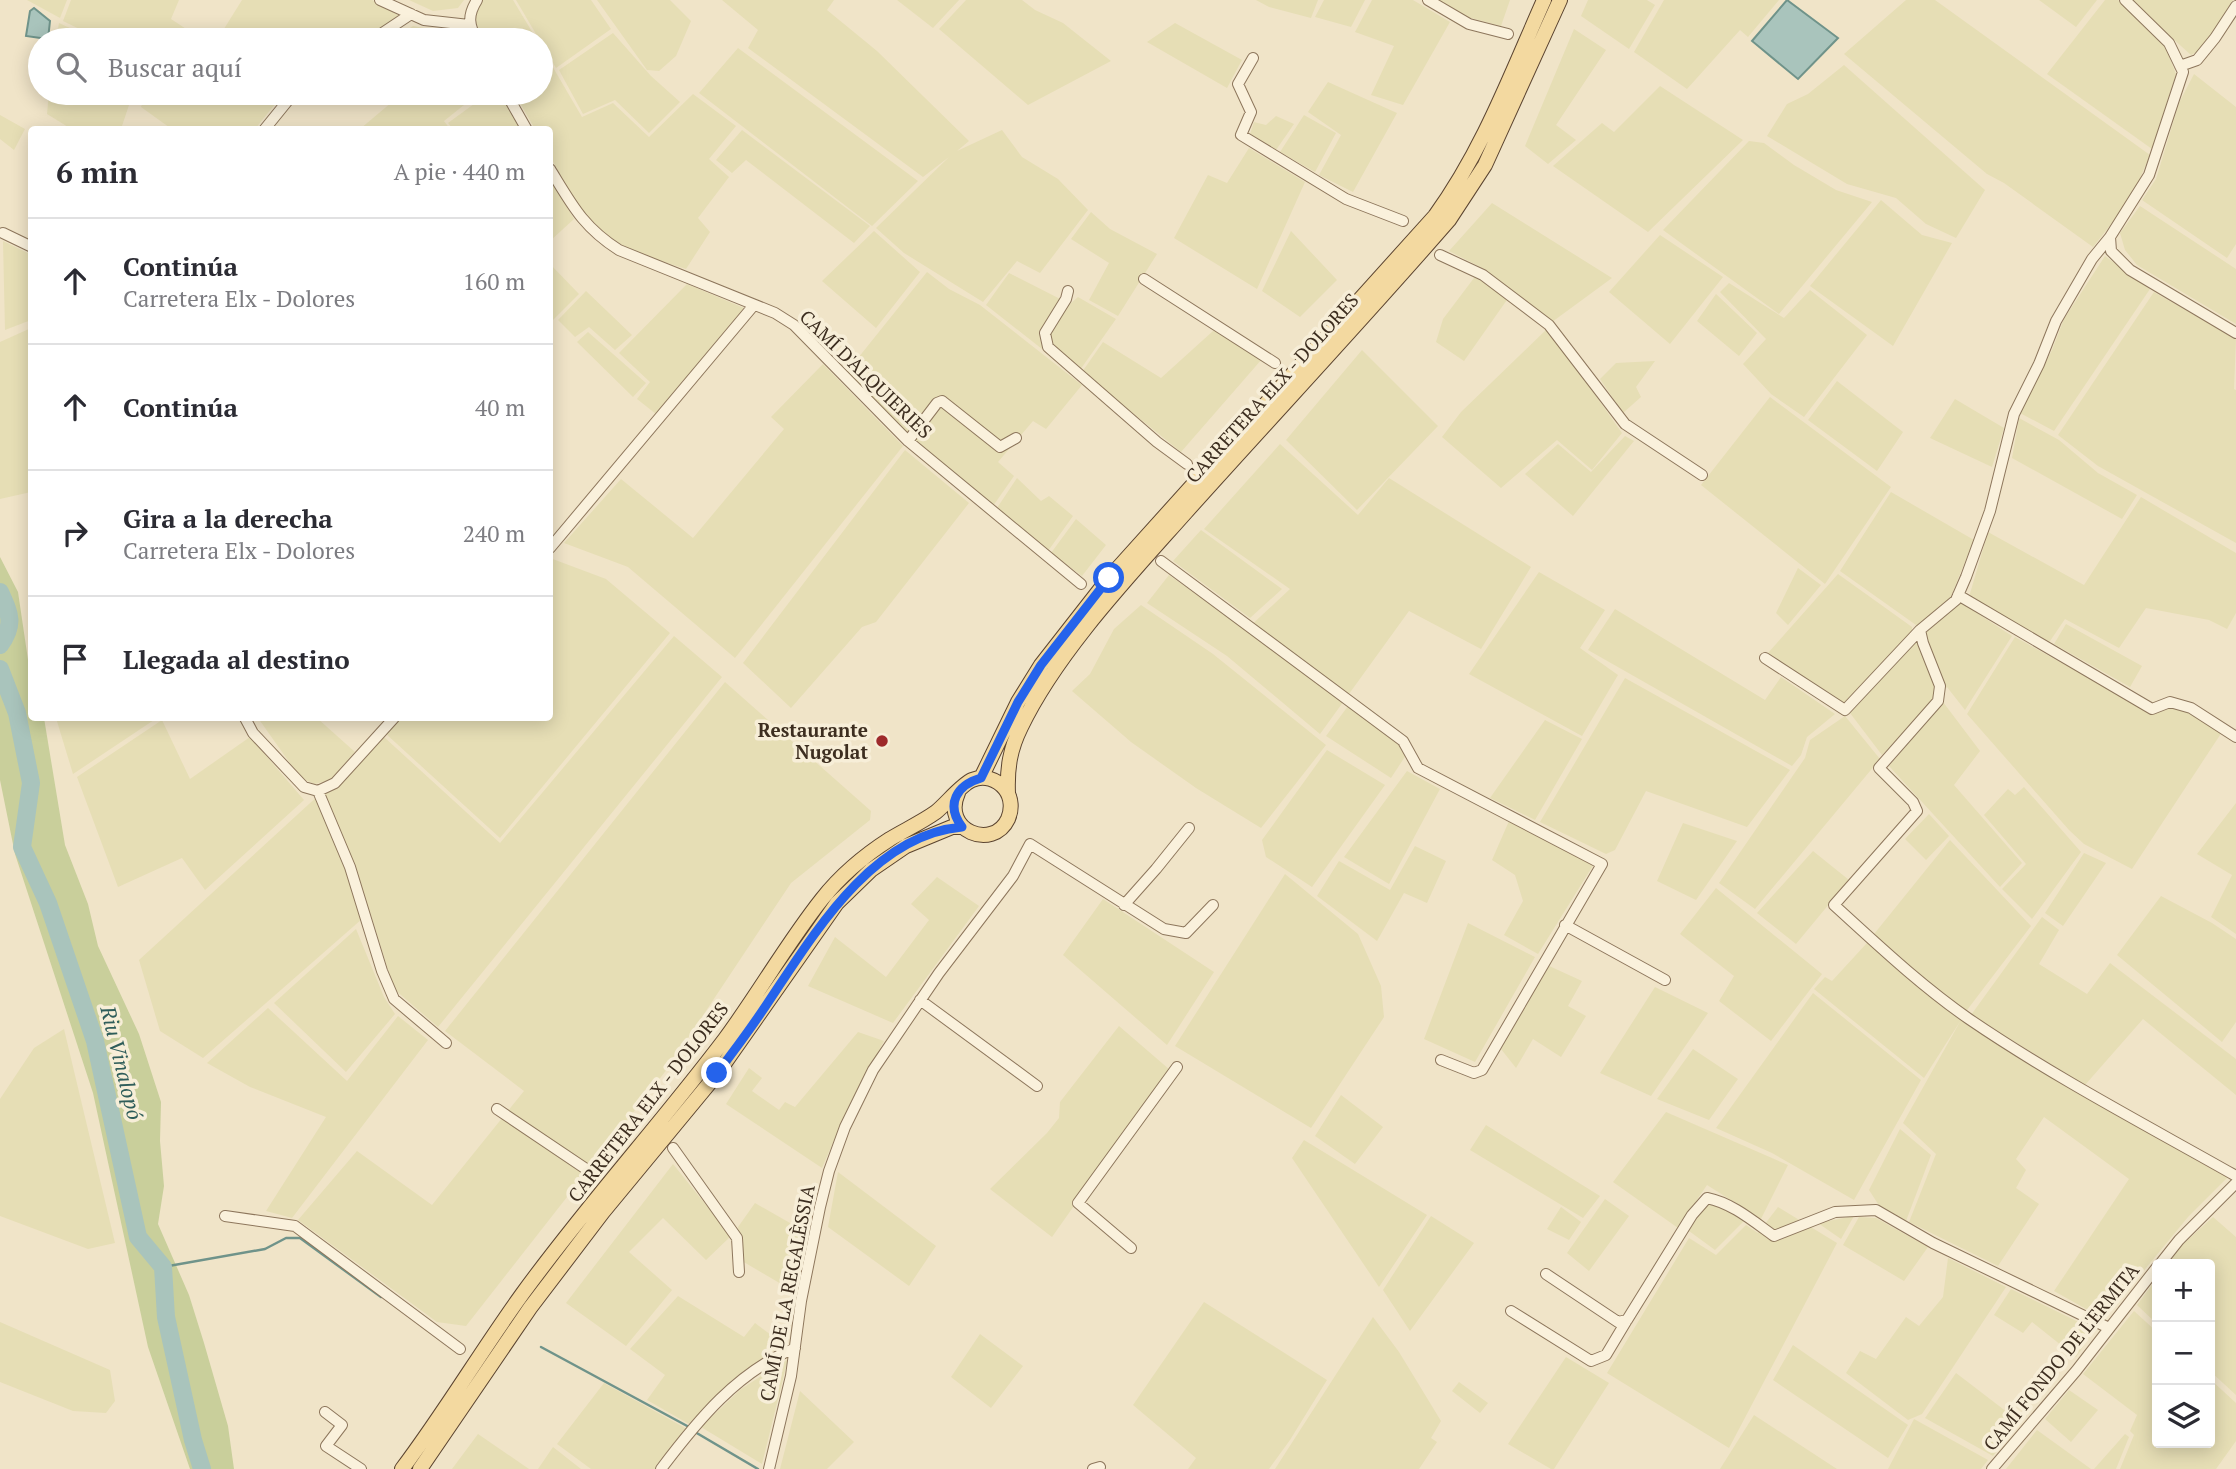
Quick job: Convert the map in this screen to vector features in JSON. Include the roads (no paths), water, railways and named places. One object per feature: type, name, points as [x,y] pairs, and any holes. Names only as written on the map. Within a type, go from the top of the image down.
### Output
[{"type":"main road","name":"CARRETERA ELX - DOLORES","points":[[981,778],[1018,702],[1035,674],[1109,578],[1419,233],[1456,186],[1479,145],[1544,0]]},
{"type":"main road","name":"CARRETERA ELX - DOLORES","points":[[1008,793],[1007,765],[1020,727],[1043,686],[1074,644],[1143,560],[1449,220],[1485,165],[1560,0]]},
{"type":"main road","points":[[981,778],[992,779],[1003,786],[1011,802],[1010,813],[1002,828],[989,834],[975,834],[962,827],[954,811],[954,802],[963,785],[981,778]]},
{"type":"main road","name":"CARRETERA ELX - DOLORES","points":[[402,1469],[523,1293],[714,1053],[825,895],[869,854],[934,813],[958,793]]},
{"type":"main road","name":"CARRETERA ELX - DOLORES","points":[[420,1469],[537,1298],[603,1212],[711,1081],[837,902],[871,870],[906,846],[952,828],[962,827]]},
{"type":"street","points":[[380,0],[424,20],[469,25]]},
{"type":"street","points":[[471,28],[470,10],[477,0]]},
{"type":"street","points":[[1428,0],[1469,24],[1508,34]]},
{"type":"street","points":[[1765,658],[1845,710],[1920,630],[1956,600],[1990,511],[2014,414],[2039,364],[2056,321],[2092,259],[2110,237],[2149,175],[2183,72],[2169,43],[2125,0]]},
{"type":"street","points":[[2180,66],[2197,61],[2216,38],[2236,6]]},
{"type":"street","points":[[390,28],[411,14]]},
{"type":"street","points":[[1253,58],[1238,84],[1251,112],[1241,135],[1346,200],[1403,221]]},
{"type":"street","points":[[267,126],[284,105]]},
{"type":"street","points":[[513,105],[525,126]]},
{"type":"street","name":"CAMÍ D'ALQUIERIES","points":[[553,174],[580,219],[599,237],[619,250],[754,305],[794,325],[908,441],[1081,584]]},
{"type":"street","points":[[3,233],[28,245]]},
{"type":"street","points":[[2110,237],[2111,251],[2130,270],[2236,333]]},
{"type":"street","points":[[1440,255],[1483,275],[1549,325],[1625,424],[1702,475]]},
{"type":"street","points":[[1144,279],[1275,363]]},
{"type":"street","points":[[1068,291],[1045,333],[1048,347],[1157,442],[1187,464]]},
{"type":"street","points":[[553,544],[754,305]]},
{"type":"street","points":[[908,441],[937,403],[943,401],[1000,447],[1016,438]]},
{"type":"street","points":[[1161,561],[1403,741],[1418,768],[1602,864],[1482,1070],[1474,1073],[1441,1060]]},
{"type":"street","points":[[1958,594],[2152,709],[2170,702],[2191,708],[2236,737]]},
{"type":"street","points":[[1920,630],[1940,685],[1938,701],[1879,768],[1913,802],[1917,811],[1834,905],[1907,972],[1968,1018],[2086,1091],[2236,1176]]},
{"type":"street","points":[[247,721],[253,733],[304,787],[318,790],[335,783],[391,721]]},
{"type":"street","points":[[318,790],[349,867],[382,971],[394,999],[446,1043]]},
{"type":"street","points":[[1189,828],[1124,905],[1164,929],[1186,933],[1213,905]]},
{"type":"street","name":"CAMÍ DE LA REGALÈSSIA","points":[[769,1469],[791,1376],[801,1301],[829,1171],[845,1127],[873,1070],[920,1000],[1013,876],[1030,844],[1124,905]]},
{"type":"street","points":[[1565,925],[1665,980]]},
{"type":"street","points":[[920,1000],[1037,1086]]},
{"type":"street","points":[[1130,1248],[1078,1203],[1177,1067]]},
{"type":"street","points":[[497,1109],[592,1173]]},
{"type":"street","points":[[673,1148],[737,1238],[739,1272]]},
{"type":"street","name":"CAMÍ FONDO DE L'ERMITA","points":[[2164,1259],[2236,1183]]},
{"type":"street","points":[[1511,1311],[1591,1361],[1606,1355],[1692,1215],[1707,1199],[1718,1201],[1739,1212],[1774,1236],[1835,1212],[1876,1209],[1933,1243],[2109,1328]]},
{"type":"street","points":[[225,1216],[296,1226],[460,1349]]},
{"type":"street","points":[[1546,1274],[1618,1322],[1627,1320]]},
{"type":"street","name":"CAMÍ FONDO DE L'ERMITA","points":[[1992,1469],[2152,1274]]},
{"type":"street","points":[[662,1469],[691,1431],[728,1390],[773,1357],[795,1348]]},
{"type":"street","points":[[325,1412],[342,1425],[326,1446],[360,1469]]},
{"type":"water","points":[[1787,0],[1838,38],[1798,79],[1752,41]]},
{"type":"water","points":[[34,8],[50,21],[49,28],[28,28],[26,36],[30,11]]},
{"type":"waterway","name":"Riu Vinalopó","points":[[0,592],[9,619],[8,631],[0,645]]},
{"type":"waterway","name":"Riu Vinalopó","points":[[0,669],[17,713],[31,783],[22,847],[48,903],[95,1041],[138,1237],[163,1267],[166,1317],[202,1469]]},
{"type":"waterway","points":[[163,1267],[265,1249],[286,1238],[300,1238],[381,1297]]},
{"type":"waterway","points":[[541,1347],[689,1427]]},
{"type":"waterway","points":[[695,1432],[758,1469]]},
{"type":"place","name":"Restaurante Nugolat","points":[[882,741]]}]
